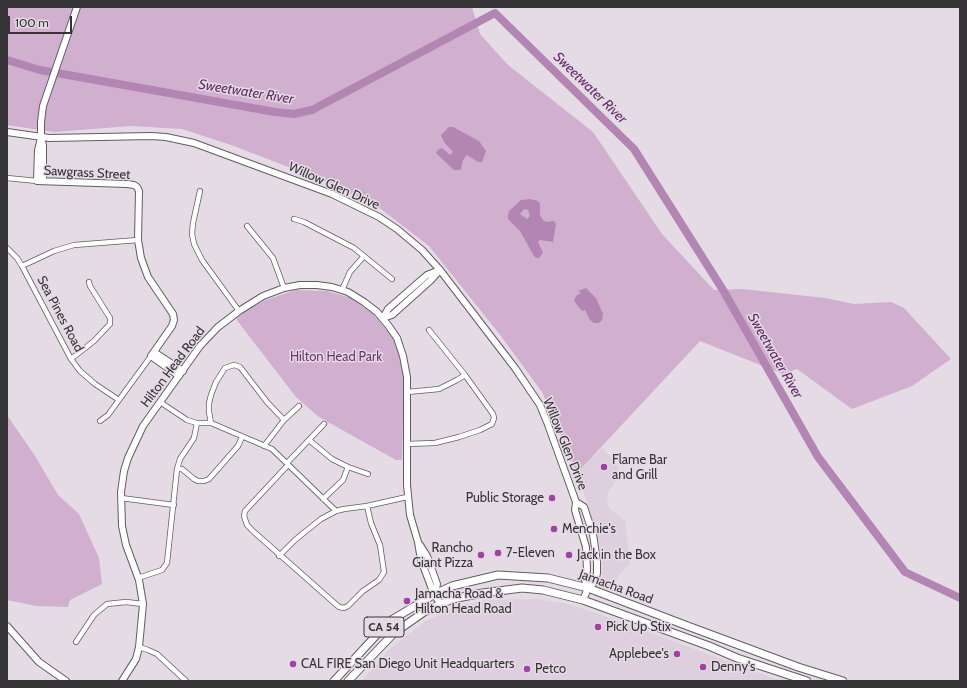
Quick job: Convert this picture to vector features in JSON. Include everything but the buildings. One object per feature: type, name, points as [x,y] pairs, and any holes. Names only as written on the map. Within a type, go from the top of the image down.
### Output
[{"type":"main road","name":"Jamacha Road","points":[[334,681],[393,619],[435,594],[452,586],[498,576],[548,578],[588,588],[699,631],[798,667],[843,681]]},
{"type":"main road","name":"Jamacha Road","points":[[348,681],[400,628],[424,612],[452,600],[483,593],[522,588],[543,590],[584,600],[709,646],[737,658],[807,681]]},
{"type":"street","points":[[40,181],[43,146],[41,138],[41,122],[43,106],[77,8]]},
{"type":"street","name":"Willow Glen Drive","points":[[7,132],[41,138],[151,136],[180,140],[208,147],[325,191],[363,208],[388,222],[422,250],[440,270],[534,395],[547,422],[576,502],[575,510],[586,548],[587,570],[585,580],[588,588]]},
{"type":"street","name":"Sawgrass Street","points":[[7,178],[40,181],[127,184],[134,185],[139,191],[138,240],[141,258],[146,272],[173,314],[174,320],[172,326],[119,400],[108,415],[100,421]]},
{"type":"street","points":[[200,191],[193,223],[192,234],[194,244],[199,257],[239,310]]},
{"type":"street","points":[[294,219],[304,222],[352,247],[392,279]]},
{"type":"street","points":[[247,226],[274,260],[284,288]]},
{"type":"street","points":[[22,266],[54,251],[74,245],[138,240]]},
{"type":"street","name":"Sea Pines Road","points":[[7,248],[17,258],[22,266],[71,359],[80,371],[95,384],[119,400]]},
{"type":"street","points":[[342,290],[350,272],[364,256]]},
{"type":"street","points":[[383,318],[388,309],[421,280],[440,270]]},
{"type":"street","points":[[71,359],[94,341],[110,324],[110,318],[89,282]]},
{"type":"street","name":"Hilton Head Road","points":[[122,681],[136,659],[139,647],[143,604],[138,578],[126,545],[122,526],[121,498],[124,471],[128,458],[142,426],[200,346],[218,327],[239,310],[265,295],[284,288],[311,285],[327,286],[342,290],[364,302],[383,318],[393,332],[402,352],[406,369],[407,497],[410,515],[418,542],[421,560],[432,589],[440,604]]},
{"type":"street","points":[[406,444],[441,441],[480,430],[492,424],[494,418],[493,414],[465,375],[429,330]]},
{"type":"street","points":[[152,354],[181,373]]},
{"type":"street","points":[[211,423],[209,403],[216,382],[226,368],[234,365],[240,367],[267,402],[284,420]]},
{"type":"street","points":[[407,392],[438,389],[465,375]]},
{"type":"street","points":[[160,402],[187,420],[197,423],[211,423],[272,449],[336,512]]},
{"type":"street","points":[[264,446],[284,420],[299,406]]},
{"type":"street","points":[[138,578],[162,570],[167,563],[177,469],[180,460],[194,438],[197,423]]},
{"type":"street","points":[[324,424],[245,511],[244,516],[248,525],[280,556],[339,607],[344,608],[363,591],[379,580],[384,572],[380,545],[367,506]]},
{"type":"street","points":[[177,469],[182,469],[198,481],[204,481],[209,478],[238,446],[242,437]]},
{"type":"street","points":[[309,440],[332,459],[348,467],[368,474]]},
{"type":"street","points":[[324,499],[343,480],[348,467]]},
{"type":"street","points":[[280,556],[295,540],[316,524],[336,512],[344,509],[367,506],[407,497]]},
{"type":"street","points":[[121,498],[174,505]]},
{"type":"street","name":"Willow Glen Drive","points":[[576,502],[584,507],[596,546],[596,576],[594,584],[588,588],[584,600]]},
{"type":"street","points":[[76,642],[94,615],[107,604],[126,602],[143,604]]},
{"type":"street","points":[[7,626],[39,662],[66,681]]},
{"type":"street","points":[[139,647],[156,654],[186,681]]},
{"type":"shaded area","points":[[449,127],[453,127],[479,141],[486,151],[482,162],[478,162],[467,155],[463,160],[461,169],[454,170],[437,154],[436,152],[442,148],[450,155],[453,152],[444,142],[441,135]]},
{"type":"shaded area","points":[[530,199],[538,201],[540,204],[540,215],[543,220],[546,222],[554,221],[556,224],[553,242],[540,240],[538,242],[543,253],[539,258],[534,256],[520,231],[508,219],[509,211],[521,200]],"holes":[[[524,209],[528,210],[530,216],[527,219],[520,214]]]},
{"type":"shaded area","points":[[586,288],[596,298],[603,314],[602,320],[599,323],[594,323],[590,320],[585,310],[582,311],[574,301],[576,296],[581,293],[578,291]]},
{"type":"shaded area","points":[[602,448],[616,463],[621,473],[608,492],[607,500],[610,509],[625,521],[630,563],[620,574],[613,587],[602,583],[603,557],[591,514],[577,473]]},
{"type":"shaded area","points":[[536,599],[568,604],[608,617],[780,681],[361,681],[382,660],[386,652],[426,621],[456,607],[486,600]]},
{"type":"green space","points":[[7,7],[472,7],[480,34],[508,65],[593,132],[662,234],[714,290],[742,289],[825,298],[854,304],[891,302],[904,308],[951,359],[912,386],[852,409],[797,369],[783,374],[700,341],[577,473],[542,392],[501,336],[429,246],[373,203],[304,173],[231,145],[182,129],[131,126],[54,132],[7,125]]},
{"type":"green space","name":"Hilton Head Park","points":[[296,290],[327,291],[351,298],[372,313],[392,336],[399,353],[404,377],[402,460],[396,460],[319,417],[296,397],[236,319],[244,312],[266,300]]},
{"type":"green space","points":[[7,415],[35,456],[58,495],[79,514],[99,558],[102,584],[70,600],[68,607],[36,606],[7,600]]},
{"type":"waterway","name":"Sweetwater River","points":[[7,60],[40,70],[275,112],[294,114],[312,110],[495,13],[634,149],[723,290],[818,457],[905,572],[960,598]]},
{"type":"place","name":"Flame Bar and Grill","points":[[604,467]]},
{"type":"place","name":"Public Storage","points":[[552,498]]},
{"type":"place","name":"Menchie's","points":[[554,529]]},
{"type":"place","name":"7-Eleven","points":[[498,553]]},
{"type":"place","name":"Rancho Giant Pizza","points":[[481,555]]},
{"type":"place","name":"Jack in the Box","points":[[569,555]]},
{"type":"place","name":"Jamacha Road & Hilton Head Road","points":[[407,601]]},
{"type":"place","name":"Pick Up Stix","points":[[598,627]]},
{"type":"place","name":"Applebee's","points":[[677,654]]},
{"type":"place","name":"CAL FIRE San Diego Unit Headquarters","points":[[293,664]]},
{"type":"place","name":"Denny's","points":[[703,667]]},
{"type":"place","name":"Petco","points":[[527,669]]}]
